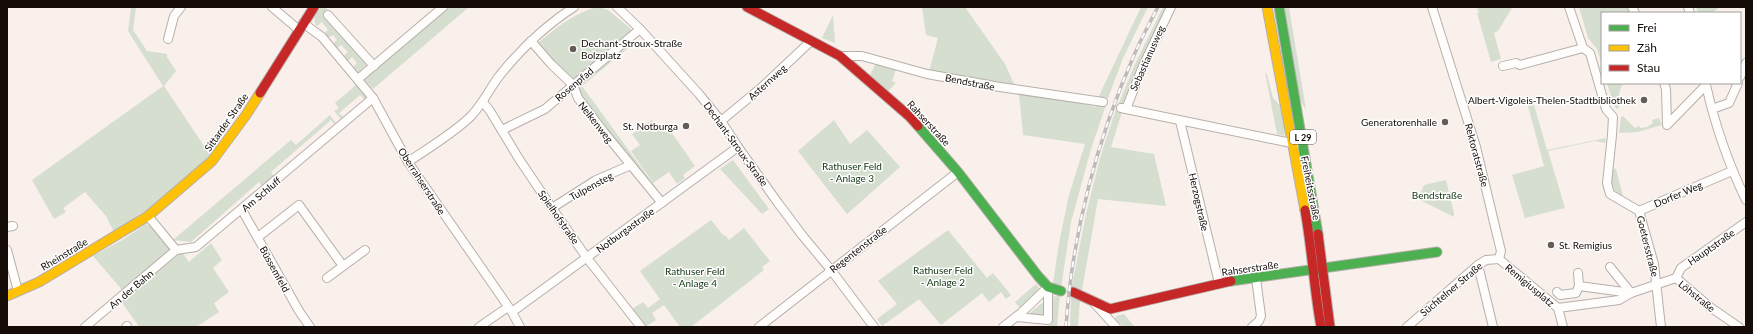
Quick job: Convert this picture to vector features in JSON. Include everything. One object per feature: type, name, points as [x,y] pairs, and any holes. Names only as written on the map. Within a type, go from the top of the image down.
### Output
[{"type":"street","points":[[168,38],[175,7]]},
{"type":"street","points":[[174,16],[181,7]]},
{"type":"street","name":"Oberrahserstraße","points":[[272,7],[301,27],[322,37],[373,98],[408,162],[510,309],[520,327]]},
{"type":"street","name":"Sittarder Straße","points":[[131,227],[148,216],[212,161],[246,115],[314,7]]},
{"type":"street","points":[[358,79],[443,7]]},
{"type":"street","points":[[408,162],[470,117],[483,102],[499,76],[531,41],[560,16],[574,7]]},
{"type":"street","name":"Dechant-Stroux-Straße","points":[[617,7],[640,29],[699,94],[721,121],[738,147],[802,235],[831,270],[874,327]]},
{"type":"street","name":"Rahserstraße","points":[[747,7],[840,56],[910,116],[958,172],[1048,287]]},
{"type":"street","name":"Sebastianusweg","points":[[1171,7],[1123,109],[1180,121]]},
{"type":"street","name":"Freiheitsstraße","points":[[1266,7],[1309,234],[1321,327]]},
{"type":"street","name":"Freiheitsstraße","points":[[1279,7],[1324,268],[1330,327]]},
{"type":"street","name":"Rektoratstraße","points":[[1432,7],[1476,147],[1501,251],[1499,259]]},
{"type":"street","name":"Goetersstraße","points":[[1569,7],[1583,48],[1590,53],[1606,109],[1613,117],[1607,183],[1608,189],[1610,194],[1639,210],[1654,264],[1661,327]]},
{"type":"street","points":[[328,14],[374,66]]},
{"type":"street","name":"Rosenpfad","points":[[502,130],[545,109],[640,29]]},
{"type":"street","name":"Nelkenweg","points":[[531,41],[551,64],[573,85],[578,98],[630,165],[662,203]]},
{"type":"street","name":"Asternweg","points":[[721,121],[762,87],[811,41]]},
{"type":"street","points":[[1504,66],[1516,63],[1520,65],[1583,48]]},
{"type":"street","name":"Bendstraße","points":[[840,56],[862,56],[928,74],[1000,87],[1103,102]]},
{"type":"street","points":[[1741,75],[1746,63]]},
{"type":"street","points":[[1664,84],[1666,88],[1667,124],[1706,84]]},
{"type":"street","points":[[1706,84],[1720,138],[1732,172],[1746,200]]},
{"type":"street","points":[[1712,109],[1729,103],[1738,84]]},
{"type":"street","name":"Am Schluff","points":[[176,250],[196,247],[242,210],[373,98]]},
{"type":"street","name":"Spielhofstraße","points":[[483,102],[519,159],[587,258],[641,327]]},
{"type":"street","points":[[1180,121],[1292,142],[1304,147]]},
{"type":"street","name":"Herzogstraße","points":[[1180,121],[1219,283]]},
{"type":"street","points":[[1288,124],[1300,123]]},
{"type":"street","name":"Notburgastraße","points":[[479,327],[510,309],[587,258],[738,147]]},
{"type":"street","name":"Tulpensteg","points":[[552,208],[596,180],[630,165]]},
{"type":"street","name":"Regentenstraße","points":[[759,327],[958,172]]},
{"type":"street","name":"Dorfer Weg","points":[[1639,210],[1716,177],[1732,172]]},
{"type":"street","points":[[258,237],[299,205],[343,266]]},
{"type":"street","name":"Büssemfeld","points":[[242,210],[299,311],[310,327]]},
{"type":"street","points":[[148,216],[176,250]]},
{"type":"street","name":"Hauptstraße","points":[[1676,278],[1681,268],[1746,222]]},
{"type":"street","name":"Rheinstraße","points":[[7,296],[39,282],[131,227]]},
{"type":"street","points":[[7,250],[18,291]]},
{"type":"street","name":"An der Bahn","points":[[85,327],[176,250]]},
{"type":"street","points":[[327,278],[364,250]]},
{"type":"street","name":"Rahserstraße","points":[[1072,292],[1084,296],[1095,304],[1110,309],[1219,283],[1437,252]]},
{"type":"street","name":"Süchtelner Straße","points":[[1407,327],[1478,265],[1486,260],[1499,259]]},
{"type":"street","name":"Remigiusplatz","points":[[1499,259],[1558,308],[1620,300],[1631,293],[1657,284]]},
{"type":"street","points":[[1478,265],[1493,327]]},
{"type":"street","points":[[1610,267],[1631,293]]},
{"type":"street","points":[[1578,273],[1580,286]]},
{"type":"street","points":[[1252,327],[1261,316],[1256,278]]},
{"type":"street","points":[[1657,284],[1676,278]]},
{"type":"street","name":"Löhstraße","points":[[1676,278],[1710,307],[1739,327]]},
{"type":"street","name":"Remigiusplatz","points":[[1557,292],[1560,295],[1576,293],[1580,286],[1631,293]]},
{"type":"street","points":[[1048,287],[1061,291]]},
{"type":"street","points":[[1016,316],[1048,320],[1048,287]]},
{"type":"street","points":[[1003,327],[1048,287]]},
{"type":"street","points":[[1095,304],[1116,327]]},
{"type":"street","points":[[1558,308],[1563,327]]},
{"type":"green space","points":[[131,7],[136,7],[133,30],[147,51],[167,54],[167,57],[176,71],[164,86],[212,158],[148,212],[141,213],[114,232],[106,216],[85,192],[63,208],[66,212],[54,219],[32,180],[163,86],[128,31]]},
{"type":"green space","points":[[321,7],[325,7],[330,12],[367,64],[358,72],[353,67],[357,63],[352,57],[348,61],[344,56],[348,52],[341,45],[337,48],[333,44],[337,40],[333,35],[328,38],[324,34],[328,30],[322,22],[317,26],[315,23],[315,16]]},
{"type":"green space","points":[[448,7],[469,7],[373,89],[364,79]]},
{"type":"green space","name":"Dechant-Stroux-Straße Bolzplatz","points":[[598,7],[608,10],[630,28],[632,32],[579,78],[573,79],[567,76],[538,45],[538,43],[559,26],[574,17],[590,9]]},
{"type":"green space","points":[[922,7],[965,7],[1005,64],[1016,88],[929,72],[938,38],[926,35]]},
{"type":"green space","points":[[1141,7],[1148,7],[1123,58],[1107,101],[1099,96]]},
{"type":"green space","points":[[1163,7],[1168,7],[1125,106],[1118,105],[1135,64]]},
{"type":"green space","points":[[1282,7],[1289,7],[1306,110],[1300,100]]},
{"type":"green space","points":[[1477,7],[1512,8],[1498,31],[1494,33],[1501,59],[1491,62],[1477,13],[1479,13]]},
{"type":"green space","points":[[1579,7],[1630,7],[1632,12],[1601,12],[1601,62],[1597,49],[1588,38]]},
{"type":"green space","points":[[1696,7],[1719,7],[1714,12],[1698,12]]},
{"type":"green space","points":[[833,15],[835,43],[822,38]]},
{"type":"green space","points":[[629,42],[633,44],[582,86],[662,196],[661,197],[580,97],[578,90],[580,82]]},
{"type":"green space","points":[[876,63],[896,69],[892,81],[896,83],[888,91],[870,75]]},
{"type":"green space","points":[[1265,72],[1273,98],[1281,106],[1285,130],[1284,136],[1277,134]]},
{"type":"green space","points":[[1607,84],[1623,84],[1619,95],[1619,108],[1617,109],[1614,106]]},
{"type":"green space","points":[[356,85],[367,97],[364,99],[360,95],[339,113],[343,117],[341,119],[334,111],[339,108],[335,103]]},
{"type":"green space","points":[[1019,93],[1032,93],[1096,107],[1098,103],[1106,105],[1091,149],[1071,222],[1061,288],[1053,284],[1059,243],[1069,195],[1085,144],[1023,135]]},
{"type":"green space","points":[[1534,105],[1547,150],[1606,138],[1605,143],[1595,141],[1548,151],[1565,208],[1525,218],[1512,175],[1544,166],[1528,106]]},
{"type":"green space","points":[[1116,109],[1122,112],[1111,147],[1154,154],[1166,206],[1098,199],[1082,290],[1071,290],[1086,214],[1100,158]]},
{"type":"green space","points":[[330,115],[336,123],[334,124],[331,120],[271,172],[274,176],[262,186],[259,182],[191,242],[173,240],[291,140],[296,145]]},
{"type":"green space","points":[[1623,116],[1635,128],[1639,126],[1640,128],[1647,127],[1653,123],[1652,120],[1659,118],[1662,125],[1637,132],[1619,133],[1621,117]]},
{"type":"green space","points":[[652,120],[660,131],[667,126],[695,166],[683,175],[685,178],[677,184],[669,172],[653,183],[631,151],[640,145],[632,134]]},
{"type":"green space","name":"Rathuser Feld - Anlage 3","points":[[834,120],[850,144],[867,130],[900,167],[847,214],[798,151]]},
{"type":"green space","points":[[733,160],[769,209],[762,214],[720,169]]},
{"type":"green space","points":[[1611,168],[1616,169],[1623,196],[1615,191],[1611,185]]},
{"type":"green space","name":"Bendstraße","points":[[1446,180],[1454,217],[1418,199],[1424,185]]},
{"type":"green space","name":"Rathuser Feld - Anlage 4","points":[[711,220],[729,240],[744,228],[770,261],[762,267],[764,270],[691,327],[680,327],[664,305],[652,313],[656,320],[645,327],[632,309],[643,302],[648,308],[660,299],[640,271]]},
{"type":"green space","points":[[146,224],[153,227],[173,248],[123,291],[93,256],[124,239]]},
{"type":"green space","name":"Rathuser Feld - Anlage 2","points":[[948,230],[987,278],[993,273],[1011,295],[1006,299],[1001,292],[989,302],[982,293],[941,325],[920,300],[918,300],[882,326],[877,319],[897,304],[878,281]]},
{"type":"green space","points":[[211,243],[222,260],[213,268],[229,292],[214,303],[219,312],[196,327],[137,327],[138,325],[121,301],[182,252],[189,262]]},
{"type":"green space","points":[[1036,284],[1041,290],[1020,308],[1015,302]]},
{"type":"green space","points":[[1060,295],[1057,327],[1049,327],[1052,297]]},
{"type":"green space","points":[[1071,295],[1080,300],[1078,327],[1070,327]]},
{"type":"green space","points":[[1046,300],[1045,317],[1027,315]]},
{"type":"green space","points":[[1124,314],[1135,327],[1124,327],[1115,319],[1116,316]]},
{"type":"railway","points":[[1066,327],[1074,257],[1088,187],[1121,86],[1158,7]]},
{"type":"traffic: fast","points":[[1279,7],[1318,234]]},
{"type":"traffic: fast","points":[[918,126],[958,172],[1038,276],[1048,287],[1061,291]]},
{"type":"traffic: fast","points":[[1231,281],[1437,252]]},
{"type":"traffic: slow","points":[[1267,7],[1305,210]]},
{"type":"traffic: slow","points":[[7,296],[39,282],[148,216],[212,161],[246,115],[260,93]]},
{"type":"traffic: jam","points":[[260,93],[314,7]]},
{"type":"traffic: jam","points":[[747,7],[840,56],[909,116],[918,126]]},
{"type":"traffic: jam","points":[[1305,210],[1321,327]]},
{"type":"traffic: jam","points":[[1318,234],[1330,327]]},
{"type":"traffic: jam","points":[[1073,292],[1110,309],[1231,281]]},
{"type":"place","name":"Dechant-Stroux-Straße Bolzplatz","points":[[573,49]]},
{"type":"place","name":"Albert-Vigoleis-Thelen-Stadtbibliothek","points":[[1644,100]]},
{"type":"place","name":"Generatorenhalle","points":[[1445,122]]},
{"type":"place","name":"St. Notburga","points":[[686,126]]},
{"type":"place","name":"St. Remigius","points":[[1551,245]]}]
